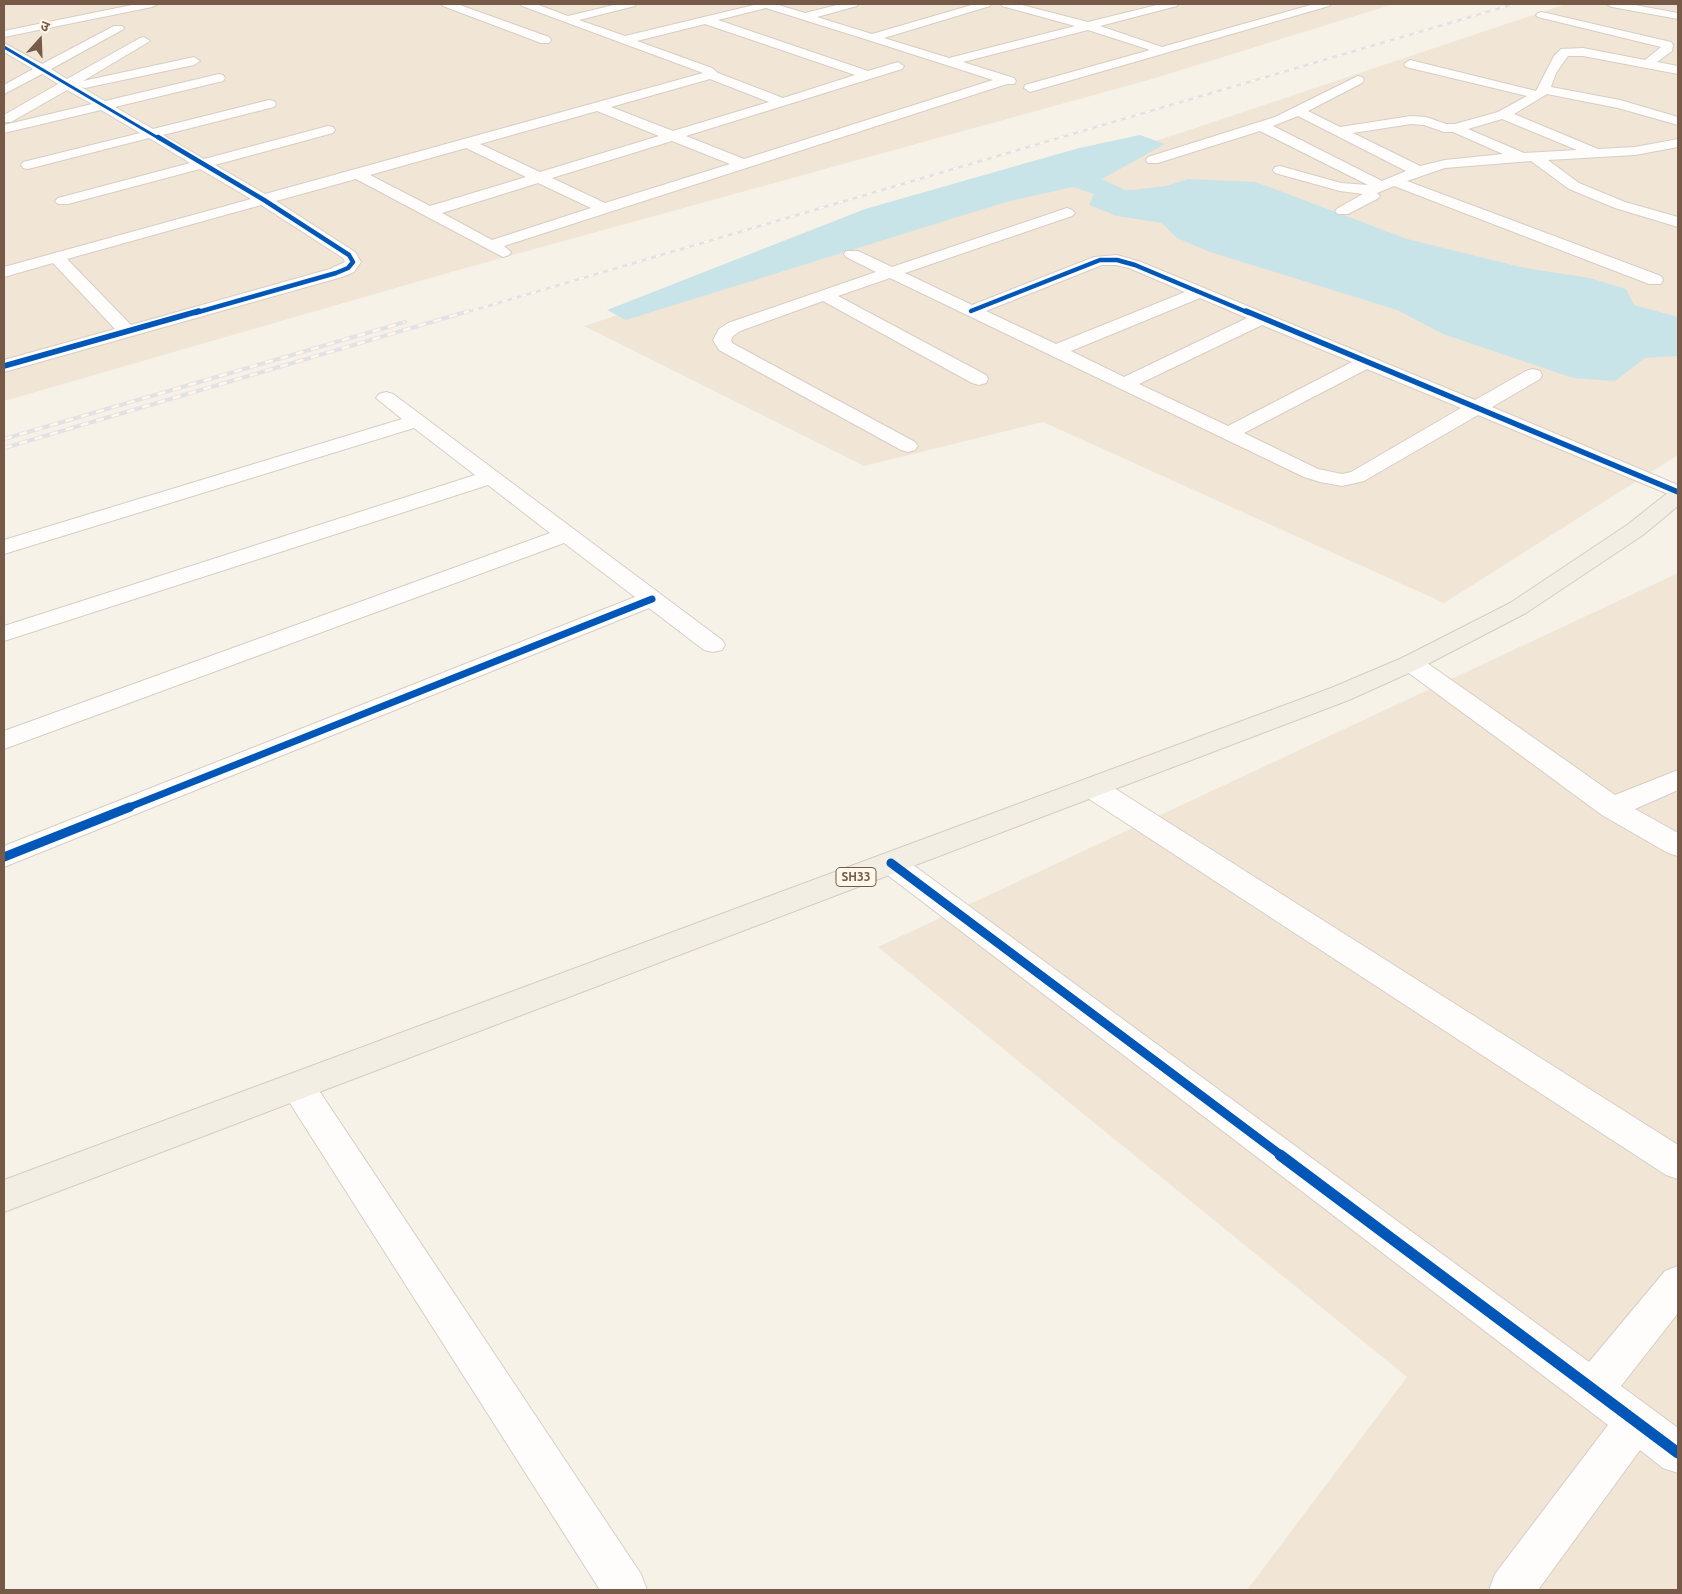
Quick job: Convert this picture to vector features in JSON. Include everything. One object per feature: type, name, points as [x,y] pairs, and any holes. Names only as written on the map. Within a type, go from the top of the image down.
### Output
[{"type":"main road","name":"SH33","points":[[4,1196],[1340,694],[1411,663],[1534,597],[1635,530],[1678,496]]},
{"type":"street","points":[[85,4],[99,15]]},
{"type":"street","points":[[4,34],[152,4]]},
{"type":"street","points":[[447,4],[545,40]]},
{"type":"street","points":[[526,4],[708,71],[712,73],[710,75]]},
{"type":"street","points":[[568,19],[631,4]]},
{"type":"street","points":[[624,40],[766,4],[1049,94]]},
{"type":"street","points":[[805,17],[854,4]]},
{"type":"street","points":[[872,38],[986,4]]},
{"type":"street","points":[[1006,4],[1088,26],[1161,50]]},
{"type":"street","points":[[949,62],[1173,4]]},
{"type":"street","points":[[1030,88],[1325,4]]},
{"type":"street","points":[[1612,4],[1677,16]]},
{"type":"street","points":[[1528,19],[1567,7]]},
{"type":"street","points":[[1542,15],[1667,45],[1668,48],[1647,64]]},
{"type":"street","points":[[1656,28],[1677,16]]},
{"type":"street","points":[[705,20],[867,76]]},
{"type":"street","points":[[4,90],[118,28]]},
{"type":"street","points":[[4,120],[69,86],[144,41]]},
{"type":"street","points":[[4,47],[11,58],[41,70],[264,200],[349,255],[353,262],[348,268],[336,273],[4,366]]},
{"type":"street","points":[[1338,131],[1411,120],[1426,121],[1444,128],[1455,128],[1503,115],[1541,92],[1560,56],[1565,52],[1583,52],[1678,70]]},
{"type":"street","points":[[69,86],[194,60]]},
{"type":"street","points":[[1410,64],[1541,92],[1620,104],[1678,121]]},
{"type":"street","points":[[428,212],[898,66]]},
{"type":"street","points":[[4,78],[41,70]]},
{"type":"street","points":[[4,272],[710,75],[782,102]]},
{"type":"street","points":[[4,129],[219,78]]},
{"type":"street","points":[[358,174],[497,248],[605,208],[1006,80]]},
{"type":"street","points":[[1153,160],[1262,126],[1298,111],[1358,80]]},
{"type":"street","points":[[28,165],[269,104]]},
{"type":"street","points":[[597,106],[743,164]]},
{"type":"street","points":[[1298,111],[1418,171]]},
{"type":"street","points":[[1503,115],[1597,153]]},
{"type":"street","points":[[1262,126],[1381,186],[1655,280]]},
{"type":"street","points":[[1455,128],[1528,157],[1574,186],[1620,205],[1677,220]]},
{"type":"street","points":[[63,201],[328,130]]},
{"type":"street","points":[[468,143],[605,208]]},
{"type":"street","points":[[1280,170],[1340,187],[1381,186],[1418,171],[1446,164],[1635,151],[1678,143]]},
{"type":"street","points":[[1343,211],[1372,196],[1381,186]]},
{"type":"street","points":[[908,446],[725,346],[722,340],[725,333],[734,327],[824,295],[1067,213]]},
{"type":"street","points":[[852,254],[1311,473],[1327,478],[1342,480],[1357,477],[1533,375]]},
{"type":"street","points":[[57,258],[127,331]]},
{"type":"street","points":[[971,311],[1100,260],[1117,260],[1135,265],[1201,292],[1678,492]]},
{"type":"street","points":[[1056,351],[1201,292]]},
{"type":"street","points":[[824,295],[979,379]]},
{"type":"street","points":[[1124,384],[1262,318]]},
{"type":"street","points":[[1229,433],[1366,362]]},
{"type":"street","points":[[386,398],[713,645]]},
{"type":"street","points":[[4,547],[417,421]]},
{"type":"street","points":[[4,634],[491,477]]},
{"type":"street","points":[[4,740],[567,534]]},
{"type":"street","points":[[4,857],[652,599]]},
{"type":"street","points":[[1411,663],[1628,819],[1678,846]]},
{"type":"street","points":[[1612,808],[1678,779]]},
{"type":"street","points":[[1093,788],[1678,1164]]},
{"type":"street","points":[[891,864],[1678,1453]]},
{"type":"street","points":[[298,1087],[624,1590]]},
{"type":"street","points":[[1593,1389],[1678,1284]]},
{"type":"street","points":[[1510,1590],[1636,1422]]},
{"type":"shaded area","points":[[4,4],[1394,4],[1152,79],[451,272],[4,401]]},
{"type":"shaded area","points":[[1566,4],[1678,4],[1678,455],[1444,603],[1043,422],[864,466],[584,326],[1183,132]]},
{"type":"shaded area","points":[[1678,573],[1678,1590],[1247,1590],[1407,1377],[878,947]]},
{"type":"water","points":[[1140,135],[1165,144],[1102,179],[1125,190],[1166,186],[1188,179],[1256,182],[1407,239],[1525,268],[1590,278],[1626,289],[1634,305],[1678,317],[1678,356],[1645,358],[1615,381],[1573,378],[1443,334],[1397,310],[1210,252],[1177,238],[1162,223],[1117,216],[1089,205],[1094,194],[1073,187],[1006,202],[626,320],[607,310],[865,209],[1079,148]]},
{"type":"railway","points":[[464,313],[1514,4]]},
{"type":"railway","points":[[4,448],[469,311]]},
{"type":"railway","points":[[4,439],[405,322]]},
{"type":"cycle path","points":[[4,47],[264,200],[349,255],[353,262],[348,268],[336,273],[4,366]]},
{"type":"cycle path","points":[[971,311],[1100,260],[1117,260],[1135,265],[1678,492]]},
{"type":"cycle path","points":[[4,857],[652,599]]},
{"type":"cycle path","points":[[891,863],[1678,1453]]}]
